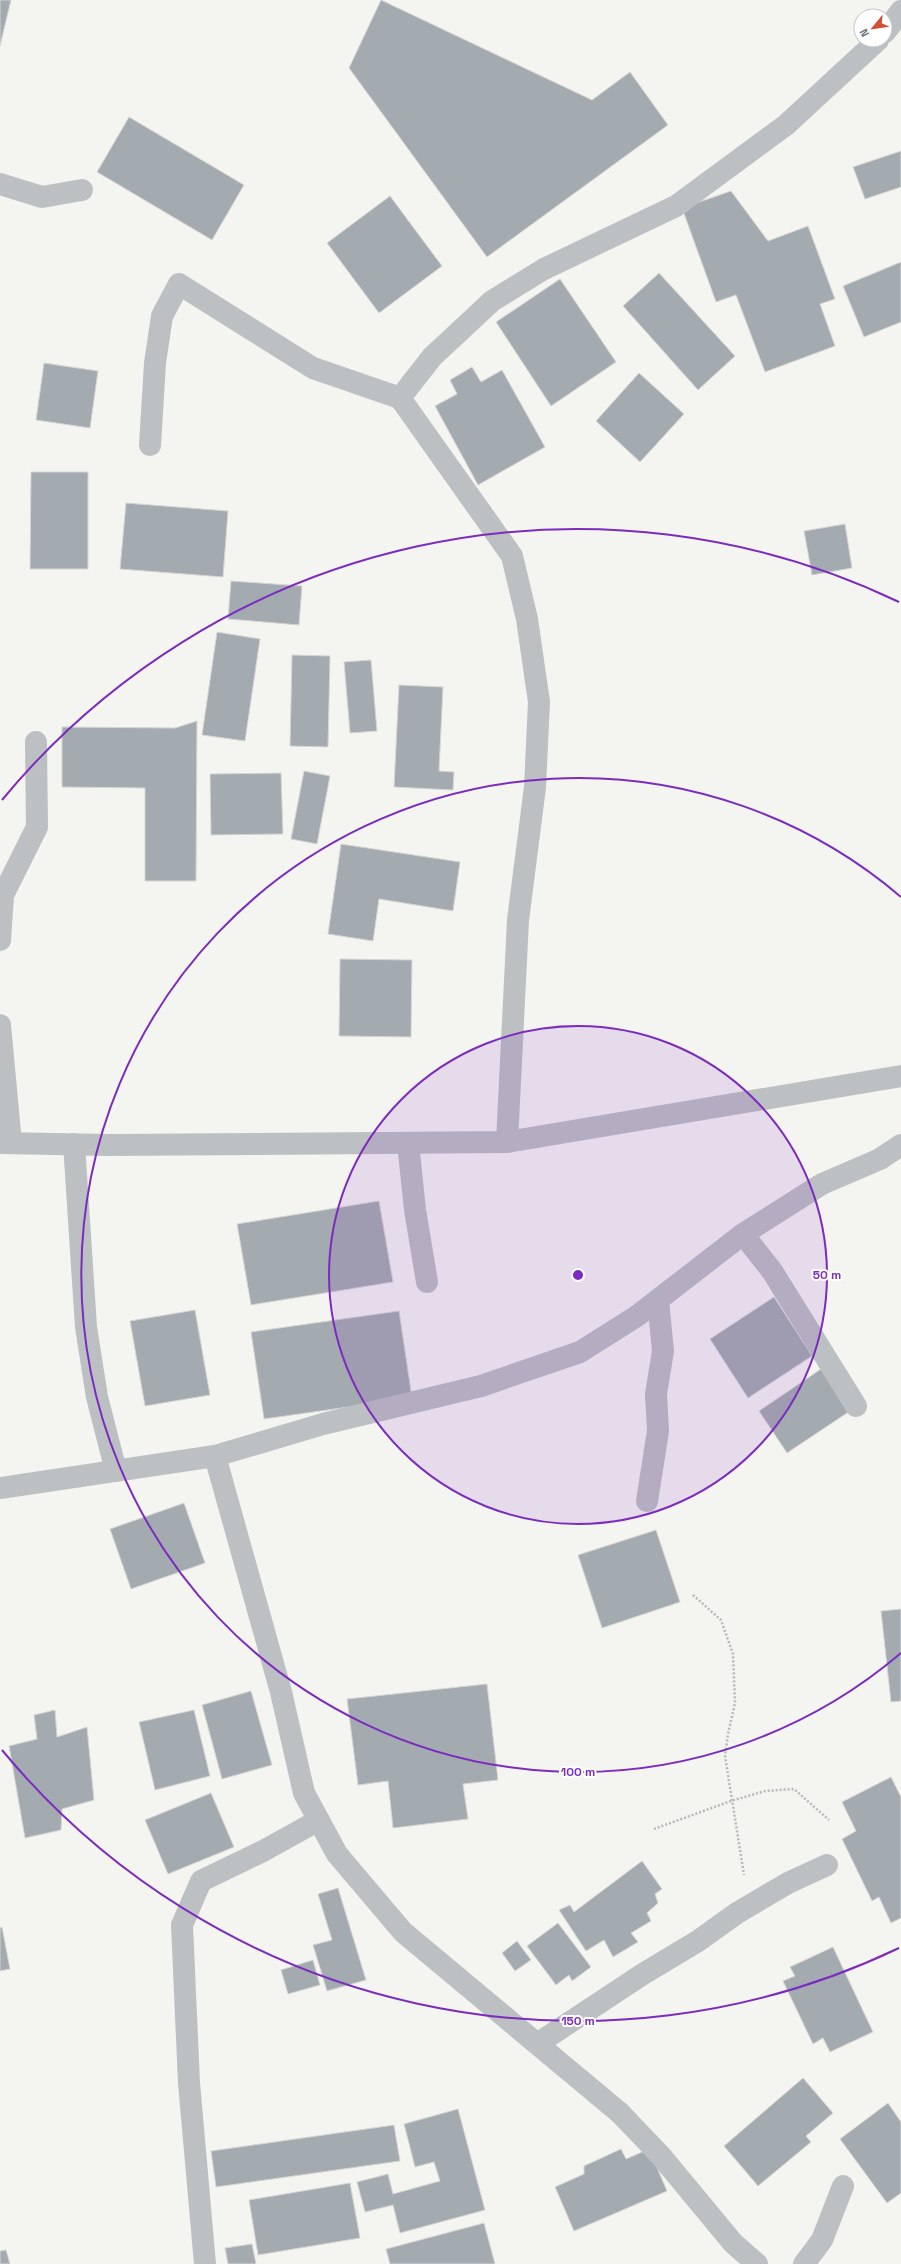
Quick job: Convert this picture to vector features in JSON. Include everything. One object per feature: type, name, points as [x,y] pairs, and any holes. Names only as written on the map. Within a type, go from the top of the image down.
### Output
[{"type":"street","points":[[893,22],[901,11]]},
{"type":"street","points":[[400,398],[432,357],[492,301],[544,269],[676,206],[786,125],[869,48]]},
{"type":"street","points":[[0,184],[42,197],[82,190]]},
{"type":"street","points":[[150,445],[155,363],[162,316],[179,284],[313,368],[400,398],[512,556],[530,634],[539,702],[535,787],[518,920],[507,1142]]},
{"type":"street","points":[[0,940],[3,895],[38,827],[36,742]]},
{"type":"street","points":[[0,1024],[6,1143],[507,1142],[901,1076]]},
{"type":"street","points":[[408,1143],[415,1210],[427,1282]]},
{"type":"street","points":[[74,1144],[86,1327],[97,1397],[116,1471]]},
{"type":"street","points":[[0,1488],[215,1456],[323,1424],[481,1386],[580,1352],[638,1316],[743,1234],[822,1184],[880,1159],[901,1145]]},
{"type":"street","points":[[743,1234],[772,1271],[856,1406]]},
{"type":"street","points":[[647,1501],[658,1431],[656,1394],[663,1351],[658,1300]]},
{"type":"street","points":[[215,1456],[279,1685],[304,1793],[338,1854],[403,1932],[620,2113],[661,2156],[733,2244],[757,2264]]},
{"type":"street","points":[[205,2264],[189,2083],[182,1925],[201,1881],[263,1851],[319,1820]]},
{"type":"street","points":[[537,2044],[643,1974],[698,1942],[750,1906],[788,1883],[827,1865]]},
{"type":"street","points":[[804,2264],[822,2240],[843,2186]]},
{"type":"path","points":[[692,1595],[721,1620],[733,1654],[735,1703],[725,1756],[731,1801],[750,1906]]},
{"type":"path","points":[[654,1829],[731,1801],[765,1791],[794,1789],[829,1820]]},
{"type":"building","points":[[0,0],[11,0],[0,46]]},
{"type":"building","points":[[381,0],[592,100],[630,72],[668,125],[487,257],[349,68]]},
{"type":"building","points":[[129,117],[244,185],[212,240],[97,172]]},
{"type":"building","points":[[901,151],[901,187],[865,199],[853,167]]},
{"type":"building","points":[[731,191],[768,241],[808,226],[835,299],[820,304],[835,346],[765,372],[736,295],[716,302],[682,208]]},
{"type":"building","points":[[390,196],[442,266],[379,313],[327,243]]},
{"type":"building","points":[[901,262],[901,322],[864,337],[843,286]]},
{"type":"building","points":[[659,273],[735,356],[698,390],[623,306]]},
{"type":"building","points":[[560,279],[616,362],[551,406],[496,322]]},
{"type":"building","points":[[44,363],[98,371],[90,428],[36,420]]},
{"type":"building","points":[[472,367],[481,382],[502,370],[545,447],[478,485],[435,406],[457,394],[450,380]]},
{"type":"building","points":[[639,373],[684,414],[640,462],[596,421]]},
{"type":"building","points":[[31,472],[88,472],[88,569],[30,569]]},
{"type":"building","points":[[126,503],[228,511],[223,577],[120,569]]},
{"type":"building","points":[[845,524],[852,568],[812,575],[804,531]]},
{"type":"building","points":[[231,581],[302,586],[299,625],[228,619]]},
{"type":"building","points":[[217,632],[260,639],[245,741],[202,735]]},
{"type":"building","points":[[292,655],[330,656],[328,747],[290,746]]},
{"type":"building","points":[[371,660],[377,731],[350,733],[344,662]]},
{"type":"building","points":[[399,685],[443,687],[439,771],[454,772],[453,790],[394,787]]},
{"type":"building","points":[[197,721],[196,881],[145,881],[145,788],[62,787],[62,727],[175,728]]},
{"type":"building","points":[[304,771],[330,776],[317,844],[291,839]]},
{"type":"building","points":[[281,773],[283,834],[211,835],[210,774]]},
{"type":"building","points":[[341,844],[460,862],[453,911],[379,899],[373,941],[328,934]]},
{"type":"building","points":[[340,959],[412,960],[411,1037],[339,1036]]},
{"type":"building","points":[[379,1201],[393,1282],[251,1305],[237,1224]]},
{"type":"building","points":[[774,1297],[812,1356],[748,1398],[710,1339]]},
{"type":"building","points":[[195,1310],[210,1395],[145,1406],[130,1321]]},
{"type":"building","points":[[399,1311],[412,1398],[264,1419],[251,1332]]},
{"type":"building","points":[[821,1369],[850,1411],[787,1453],[759,1411]]},
{"type":"building","points":[[184,1503],[205,1563],[131,1589],[110,1529]]},
{"type":"building","points":[[656,1530],[680,1602],[602,1628],[578,1555]]},
{"type":"building","points":[[901,1609],[901,1701],[891,1702],[881,1611]]},
{"type":"building","points":[[487,1684],[498,1780],[463,1784],[468,1819],[393,1828],[388,1781],[358,1785],[347,1699]]},
{"type":"building","points":[[251,1691],[272,1765],[222,1779],[202,1705]]},
{"type":"building","points":[[55,1710],[57,1737],[87,1727],[94,1800],[62,1809],[61,1830],[25,1838],[9,1746],[37,1739],[34,1715]]},
{"type":"building","points":[[194,1710],[210,1776],[155,1790],[139,1722]]},
{"type":"building","points":[[891,1777],[901,1797],[901,1918],[891,1923],[879,1897],[872,1901],[842,1839],[856,1831],[842,1802]]},
{"type":"building","points":[[211,1793],[234,1847],[168,1874],[145,1820]]},
{"type":"building","points":[[642,1861],[662,1889],[655,1894],[658,1903],[647,1913],[651,1921],[631,1933],[638,1942],[613,1957],[604,1940],[586,1951],[559,1910],[570,1905],[574,1912]]},
{"type":"building","points":[[338,1888],[366,1980],[327,1991],[313,1945],[332,1940],[318,1894]]},
{"type":"building","points":[[558,1923],[591,1967],[572,1981],[569,1975],[556,1985],[527,1946]]},
{"type":"building","points":[[2,1927],[10,1969],[0,1971],[0,1928]]},
{"type":"building","points":[[517,1941],[531,1960],[515,1971],[502,1953]]},
{"type":"building","points":[[833,1947],[873,2032],[830,2052],[823,2038],[813,2044],[783,1981],[795,1976],[790,1967]]},
{"type":"building","points":[[313,1960],[320,1985],[288,1994],[281,1970]]},
{"type":"building","points":[[803,2078],[833,2113],[806,2136],[811,2142],[758,2186],[724,2146]]},
{"type":"building","points":[[888,2103],[901,2122],[901,2193],[887,2203],[840,2139]]},
{"type":"building","points":[[458,2109],[485,2210],[400,2233],[393,2205],[365,2212],[357,2182],[388,2174],[393,2194],[440,2181],[434,2162],[415,2167],[404,2124]]},
{"type":"building","points":[[394,2125],[400,2161],[216,2187],[211,2151]]},
{"type":"building","points":[[621,2149],[626,2159],[649,2149],[667,2191],[574,2231],[555,2187],[584,2174],[584,2166]]},
{"type":"building","points":[[350,2183],[360,2238],[258,2255],[249,2200]]},
{"type":"building","points":[[484,2223],[495,2264],[390,2264],[386,2249]]},
{"type":"building","points":[[252,2244],[256,2264],[228,2264],[225,2248]]},
{"type":"building","points":[[6,2250],[10,2264],[0,2264],[0,2251]]}]
